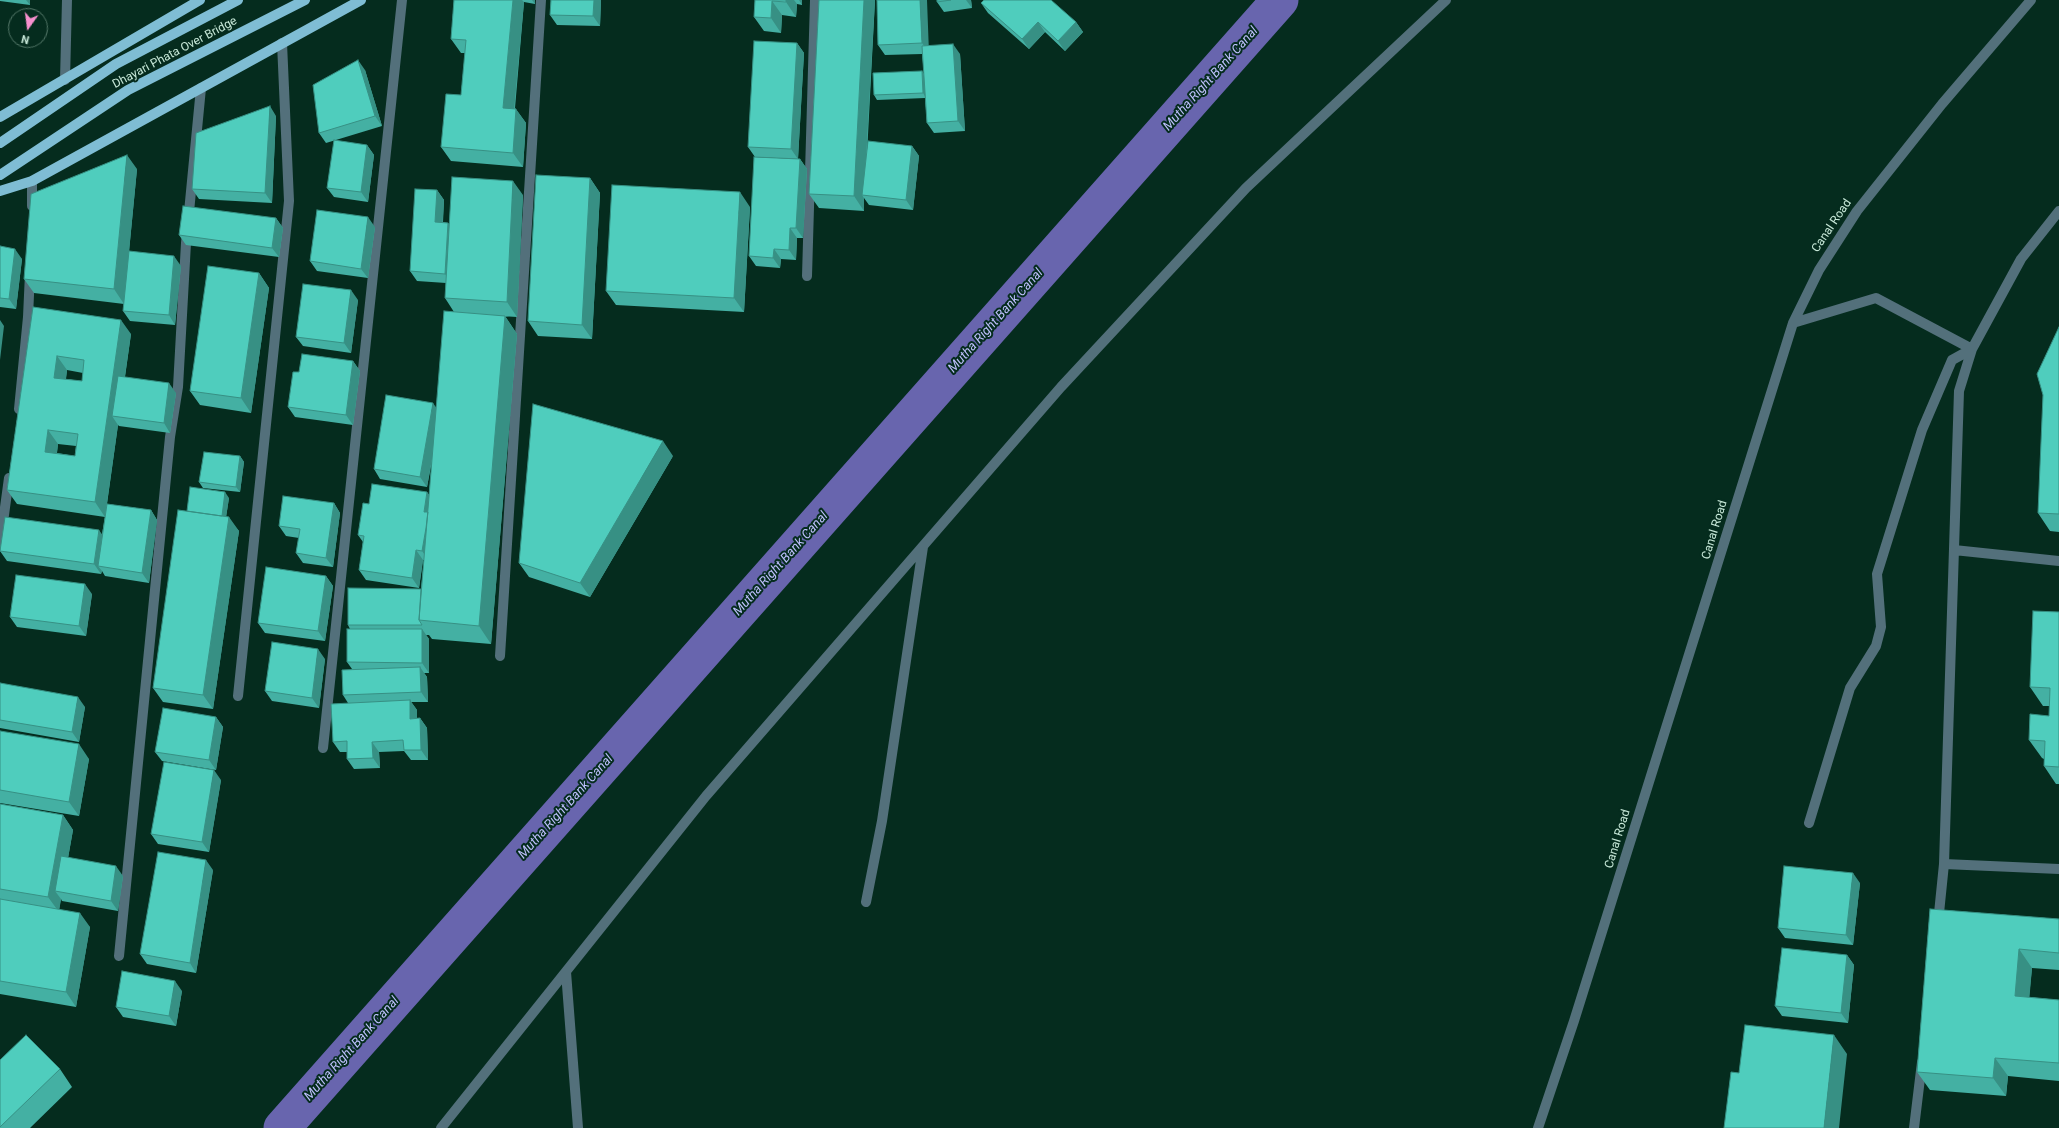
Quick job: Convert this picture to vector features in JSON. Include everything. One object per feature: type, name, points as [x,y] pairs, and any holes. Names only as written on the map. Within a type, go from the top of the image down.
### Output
[{"type":"main road","points":[[0,117],[200,0]]},
{"type":"main road","name":"Dhayari Phata Over Bridge","points":[[0,143],[116,64],[238,0]]},
{"type":"main road","name":"Dhayari Phata Over Bridge","points":[[0,175],[128,90],[305,0]]},
{"type":"main road","points":[[0,191],[32,181],[361,0]]},
{"type":"street","points":[[65,80],[67,0]]},
{"type":"street","points":[[323,748],[402,0]]},
{"type":"street","points":[[500,656],[541,0]]},
{"type":"street","points":[[807,276],[815,0]]},
{"type":"street","points":[[441,1128],[706,796],[1061,387],[1246,188],[1446,0]]},
{"type":"street","name":"Canal Road","points":[[1538,1128],[1574,1021],[1793,323],[1819,270],[1857,210],[1942,104],[2031,0]]},
{"type":"street","points":[[238,696],[289,201],[282,43]]},
{"type":"street","points":[[119,956],[170,436],[178,387],[186,243],[201,88]]},
{"type":"street","points":[[32,181],[32,220]]},
{"type":"street","points":[[1936,934],[1944,864],[1959,391],[1972,349],[2021,259],[2059,211]]},
{"type":"street","points":[[18,416],[28,317],[30,265]]},
{"type":"street","points":[[1793,323],[1876,298],[1972,349]]},
{"type":"street","points":[[1809,823],[1850,688],[1876,646],[1881,627],[1876,574],[1922,430],[1952,360],[1972,349]]},
{"type":"street","points":[[0,544],[11,469]]},
{"type":"street","points":[[866,902],[882,821],[922,547]]},
{"type":"street","points":[[1954,550],[2059,561]]},
{"type":"street","points":[[1944,864],[2059,869]]},
{"type":"street","points":[[566,972],[578,1128]]},
{"type":"street","points":[[1914,1128],[1923,1050]]},
{"type":"building","points":[[454,0],[513,0],[503,108],[516,109],[513,153],[441,147],[446,94],[461,95],[466,40],[451,39]]},
{"type":"building","points":[[551,0],[594,0],[593,16],[550,15]]},
{"type":"building","points":[[755,0],[786,0],[786,2],[772,1],[771,18],[754,17]]},
{"type":"building","points":[[819,0],[864,0],[854,196],[809,194]]},
{"type":"building","points":[[877,0],[920,0],[922,43],[878,45]]},
{"type":"building","points":[[937,0],[951,0],[937,2]]},
{"type":"building","points":[[984,0],[1051,0],[1076,22],[1058,41],[1038,22],[1022,39],[981,3]]},
{"type":"building","points":[[754,41],[797,43],[791,149],[748,147]]},
{"type":"building","points":[[953,44],[958,121],[927,123],[922,46]]},
{"type":"building","points":[[358,60],[375,116],[319,133],[313,85]]},
{"type":"building","points":[[922,71],[923,93],[874,95],[873,73]]},
{"type":"building","points":[[270,106],[265,193],[192,189],[196,133]]},
{"type":"building","points":[[334,140],[367,145],[361,192],[327,188]]},
{"type":"building","points":[[868,141],[912,146],[906,200],[862,195]]},
{"type":"building","points":[[127,155],[114,289],[24,279],[31,194]]},
{"type":"building","points":[[754,157],[800,159],[796,228],[790,228],[789,250],[774,249],[773,258],[749,256]]},
{"type":"building","points":[[536,175],[590,178],[582,325],[528,321]]},
{"type":"building","points":[[452,177],[513,181],[507,302],[445,298]]},
{"type":"building","points":[[612,185],[740,192],[734,298],[606,291]]},
{"type":"building","points":[[415,189],[437,190],[435,222],[448,223],[445,274],[410,271]]},
{"type":"building","points":[[183,206],[276,218],[272,248],[179,235]]},
{"type":"building","points":[[317,210],[368,217],[361,269],[310,261]]},
{"type":"building","points":[[0,246],[15,249],[9,299],[0,298]]},
{"type":"building","points":[[129,251],[174,256],[169,315],[123,311]]},
{"type":"building","points":[[208,266],[259,273],[241,398],[190,391]]},
{"type":"building","points":[[303,284],[351,290],[344,343],[296,337]]},
{"type":"building","points":[[33,307],[121,320],[95,502],[7,490]],"holes":[[[57,356],[84,360],[82,381],[54,378]],[[48,430],[78,434],[75,456],[45,452]]]},
{"type":"building","points":[[444,311],[505,316],[479,626],[419,620]]},
{"type":"building","points":[[2059,327],[2059,514],[2038,513],[2043,395],[2037,374]]},
{"type":"building","points":[[302,354],[353,361],[346,415],[288,407],[293,372],[299,372]]},
{"type":"building","points":[[118,376],[169,383],[164,423],[112,416]]},
{"type":"building","points":[[386,395],[433,403],[420,477],[374,469]]},
{"type":"building","points":[[533,404],[663,441],[580,583],[519,563]]},
{"type":"building","points":[[204,452],[240,456],[236,487],[199,482]]},
{"type":"building","points":[[372,484],[427,492],[424,512],[428,512],[422,551],[416,550],[412,578],[359,570],[364,536],[358,535],[363,503],[369,504]]},
{"type":"building","points":[[190,487],[225,492],[222,516],[187,511]]},
{"type":"building","points":[[283,496],[334,503],[326,558],[296,553],[300,529],[279,526]]},
{"type":"building","points":[[107,504],[151,510],[142,573],[98,566]]},
{"type":"building","points":[[178,510],[229,517],[203,695],[153,688]]},
{"type":"building","points":[[5,517],[99,530],[94,564],[0,551]]},
{"type":"building","points":[[266,567],[326,576],[318,631],[258,623]]},
{"type":"building","points":[[16,575],[85,584],[79,626],[10,617]]},
{"type":"building","points":[[348,588],[421,589],[419,620],[422,625],[348,625]]},
{"type":"building","points":[[2033,611],[2059,612],[2059,767],[2044,766],[2045,741],[2029,740],[2030,714],[2049,716],[2050,688],[2030,687]]},
{"type":"building","points":[[347,629],[422,629],[422,663],[347,662]]},
{"type":"building","points":[[272,642],[318,649],[312,698],[265,691]]},
{"type":"building","points":[[420,667],[421,692],[343,695],[342,670]]},
{"type":"building","points":[[0,683],[78,697],[72,732],[0,720]]},
{"type":"building","points":[[410,700],[410,719],[420,718],[421,750],[404,750],[403,740],[372,742],[373,758],[347,759],[347,741],[333,742],[331,704]]},
{"type":"building","points":[[163,708],[216,717],[209,760],[155,752]]},
{"type":"building","points":[[0,731],[79,744],[69,802],[0,790]]},
{"type":"building","points":[[164,762],[214,770],[202,842],[151,834]]},
{"type":"building","points":[[0,804],[63,815],[48,897],[0,889]]},
{"type":"building","points":[[158,852],[206,860],[190,963],[140,954]]},
{"type":"building","points":[[61,856],[116,866],[111,901],[55,891]]},
{"type":"building","points":[[1784,866],[1853,873],[1846,935],[1778,928]]},
{"type":"building","points":[[0,899],[80,913],[66,992],[0,981]]},
{"type":"building","points":[[1930,909],[2059,919],[2059,953],[2019,949],[2015,996],[2059,1000],[2059,1063],[1995,1058],[1993,1078],[1917,1072]]},
{"type":"building","points":[[1782,948],[1847,955],[1841,1013],[1775,1006]]},
{"type":"building","points":[[122,971],[175,981],[169,1016],[116,1007]]},
{"type":"building","points":[[1745,1025],[1834,1035],[1824,1128],[1724,1128],[1731,1072],[1739,1073]]},
{"type":"building","points":[[26,1035],[60,1069],[0,1127],[0,1060]]},
{"type":"waterway","name":"Mutha Right Bank Canal","points":[[282,1128],[1280,0]]}]
